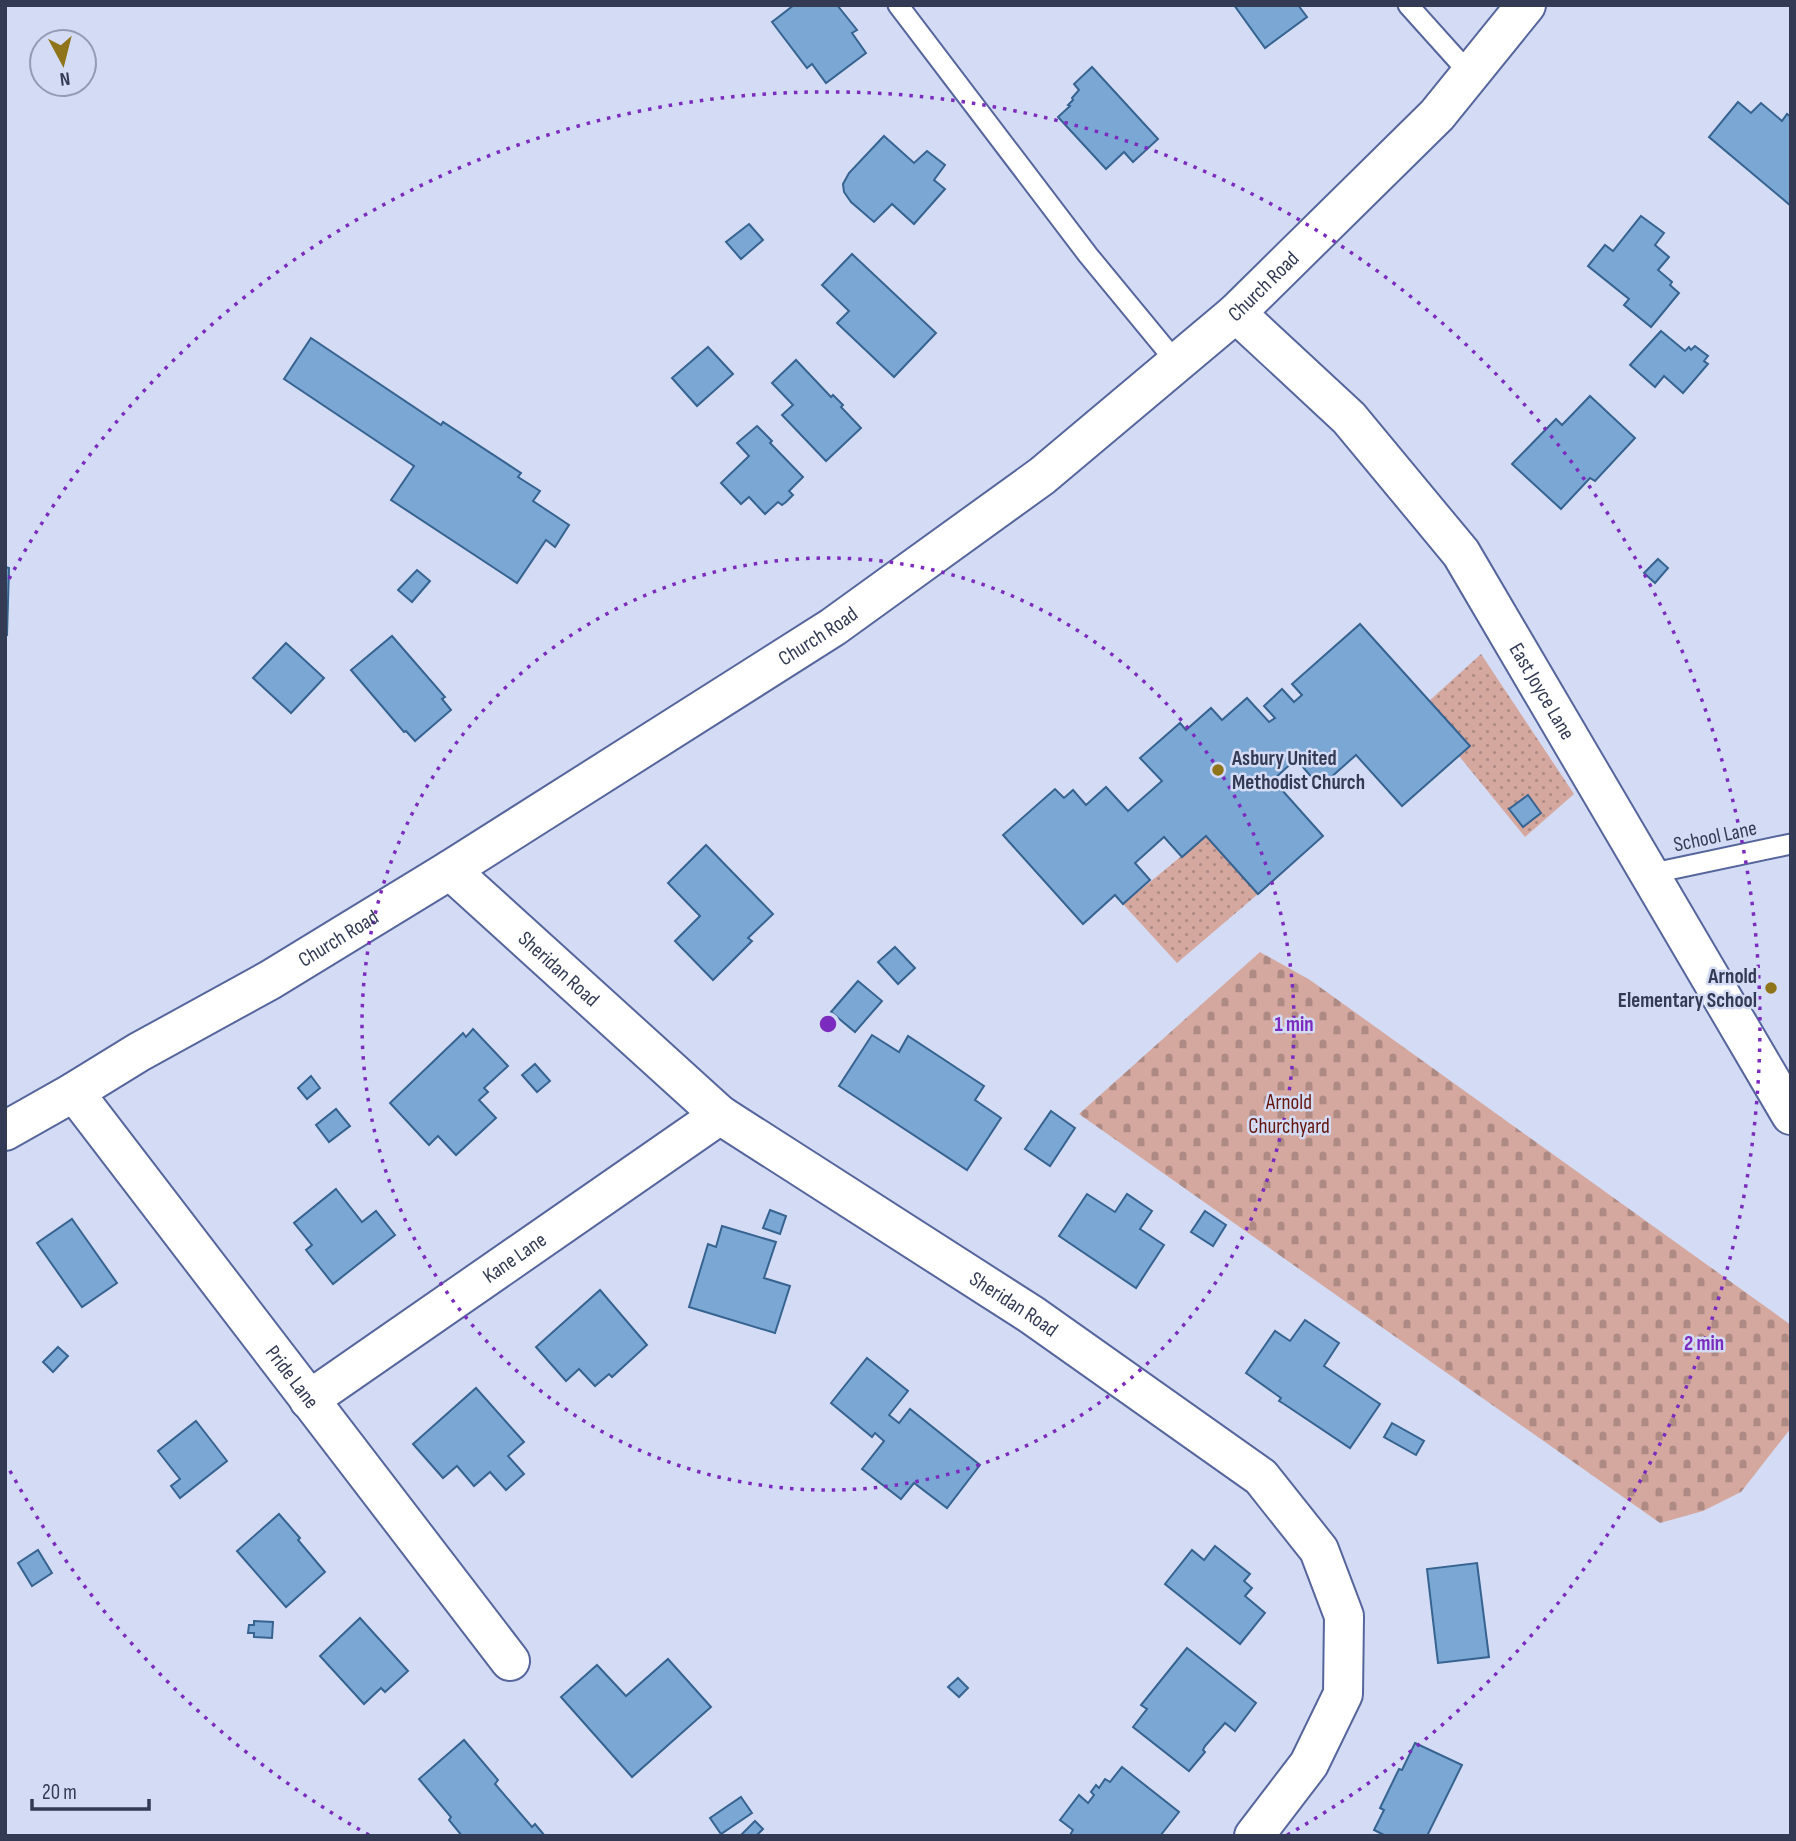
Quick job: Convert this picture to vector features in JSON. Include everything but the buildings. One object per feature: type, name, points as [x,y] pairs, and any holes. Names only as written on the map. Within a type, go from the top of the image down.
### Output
[{"type":"street","name":"Church Road","points":[[5,1131],[139,1052],[270,981],[450,870],[833,627],[1042,476],[1236,313],[1437,116],[1526,5]]},
{"type":"street","name":"East Joyce Lane","points":[[1236,313],[1349,418],[1461,553],[1789,1109]]},
{"type":"street","name":"Sheridan Road","points":[[450,870],[720,1115],[1031,1315],[1261,1477],[1319,1550],[1344,1616],[1343,1694],[1309,1764],[1254,1836]]},
{"type":"street","name":"Pride Lane","points":[[74,1092],[510,1661]]},
{"type":"street","name":"Kane Lane","points":[[309,1400],[720,1115]]},
{"type":"lane","points":[[898,5],[1088,255],[1177,363]]},
{"type":"lane","points":[[1408,5],[1470,74]]},
{"type":"lane","name":"School Lane","points":[[1649,874],[1791,844]]},
{"type":"green space","points":[[1481,654],[1574,794],[1525,837],[1459,756],[1429,701]]},
{"type":"green space","points":[[1206,836],[1258,894],[1177,963],[1123,904]]},
{"type":"green space","name":"Arnold Churchyard","points":[[1260,952],[1310,980],[1791,1325],[1791,1428],[1741,1492],[1703,1511],[1660,1523],[1079,1114]]},
{"type":"place","name":"Asbury United Methodist Church","points":[[1218,770]]},
{"type":"place","name":"Arnold Elementary School","points":[[1771,988]]}]
